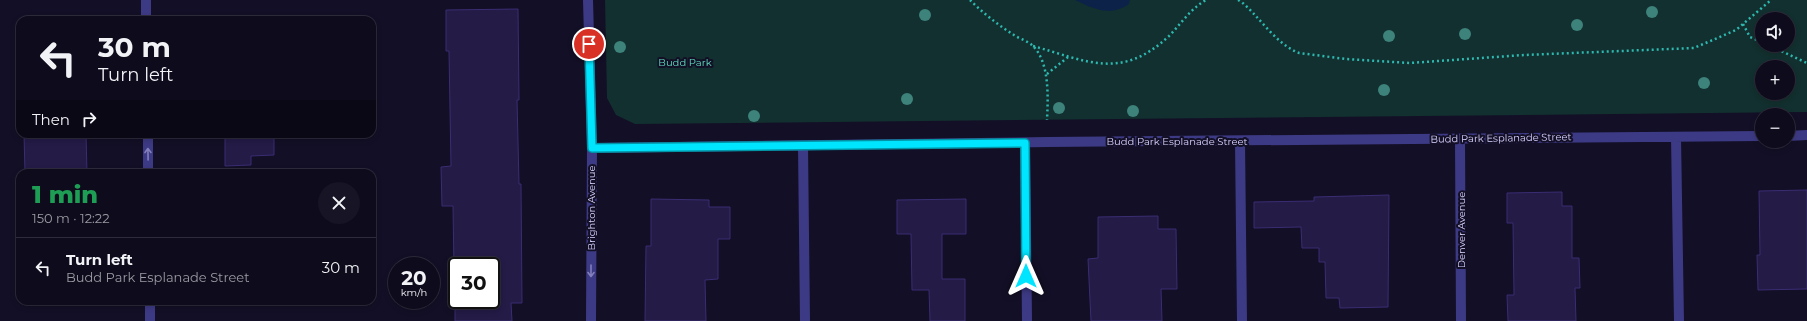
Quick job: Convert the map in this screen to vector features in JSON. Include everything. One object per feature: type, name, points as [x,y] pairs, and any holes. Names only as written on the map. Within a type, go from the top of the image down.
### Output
[{"type":"street","points":[[146,0],[146,16]]},
{"type":"street","name":"Brighton Avenue","points":[[588,0],[592,148],[591,321]]},
{"type":"street","points":[[1795,136],[1807,135]]},
{"type":"street","points":[[1676,136],[1679,321]]},
{"type":"street","name":"Budd Park Esplanade Street","points":[[592,148],[1755,136]]},
{"type":"street","points":[[148,138],[148,169]]},
{"type":"street","name":"Denver Avenue","points":[[1460,139],[1461,321]]},
{"type":"street","points":[[1240,141],[1242,321]]},
{"type":"street","points":[[1025,143],[1027,321]]},
{"type":"street","points":[[804,146],[805,321]]},
{"type":"street","points":[[150,305],[150,321]]},
{"type":"path","points":[[970,0],[987,16],[1015,36],[1033,46],[1092,63],[1108,64],[1124,63],[1156,48],[1188,14],[1206,0]]},
{"type":"path","points":[[1238,0],[1249,9],[1281,42],[1291,50],[1299,53],[1367,61],[1431,62],[1524,55],[1694,48],[1736,30],[1771,0]]},
{"type":"path","points":[[1743,24],[1750,37],[1755,39]]},
{"type":"path","points":[[1033,46],[1047,74],[1047,120]]},
{"type":"path","points":[[1783,52],[1807,63]]},
{"type":"path","points":[[1047,74],[1069,56]]},
{"type":"green space","name":"Budd Park","points":[[605,0],[1807,0],[1807,112],[1795,112],[1795,108],[1755,108],[1755,113],[635,124],[616,115],[607,98]]},
{"type":"water","points":[[1075,0],[1130,0],[1129,4],[1122,8],[1109,11],[1095,9]]},
{"type":"building","points":[[518,9],[519,100],[517,100],[519,184],[521,184],[522,303],[511,303],[512,321],[455,321],[455,309],[500,309],[500,257],[454,257],[453,206],[442,206],[441,167],[451,166],[449,51],[446,51],[446,10]]},
{"type":"building","points":[[24,138],[86,138],[87,169],[25,169]]},
{"type":"building","points":[[225,138],[274,138],[274,155],[251,156],[251,165],[225,166]]},
{"type":"building","points":[[1807,190],[1807,289],[1758,290],[1757,255],[1760,255],[1759,191]]},
{"type":"building","points":[[1562,192],[1562,206],[1572,206],[1572,258],[1579,258],[1580,288],[1575,288],[1576,321],[1508,321],[1507,295],[1514,295],[1513,223],[1507,223],[1507,193]]},
{"type":"building","points":[[1389,195],[1388,307],[1340,308],[1339,298],[1326,298],[1325,262],[1319,262],[1319,248],[1302,248],[1301,227],[1254,228],[1254,202],[1314,201],[1314,197]]},
{"type":"building","points":[[651,199],[709,200],[709,207],[730,207],[730,239],[718,239],[718,279],[705,280],[706,321],[645,321],[646,246],[651,246]]},
{"type":"building","points":[[966,199],[966,234],[942,234],[942,279],[965,279],[965,321],[930,321],[929,290],[912,290],[911,234],[897,234],[897,200]]},
{"type":"building","points":[[1158,216],[1158,229],[1176,229],[1177,289],[1161,289],[1162,321],[1091,321],[1088,259],[1098,258],[1098,217]]},
{"type":"route","points":[[589,44],[592,148],[1025,143],[1026,276]]}]
